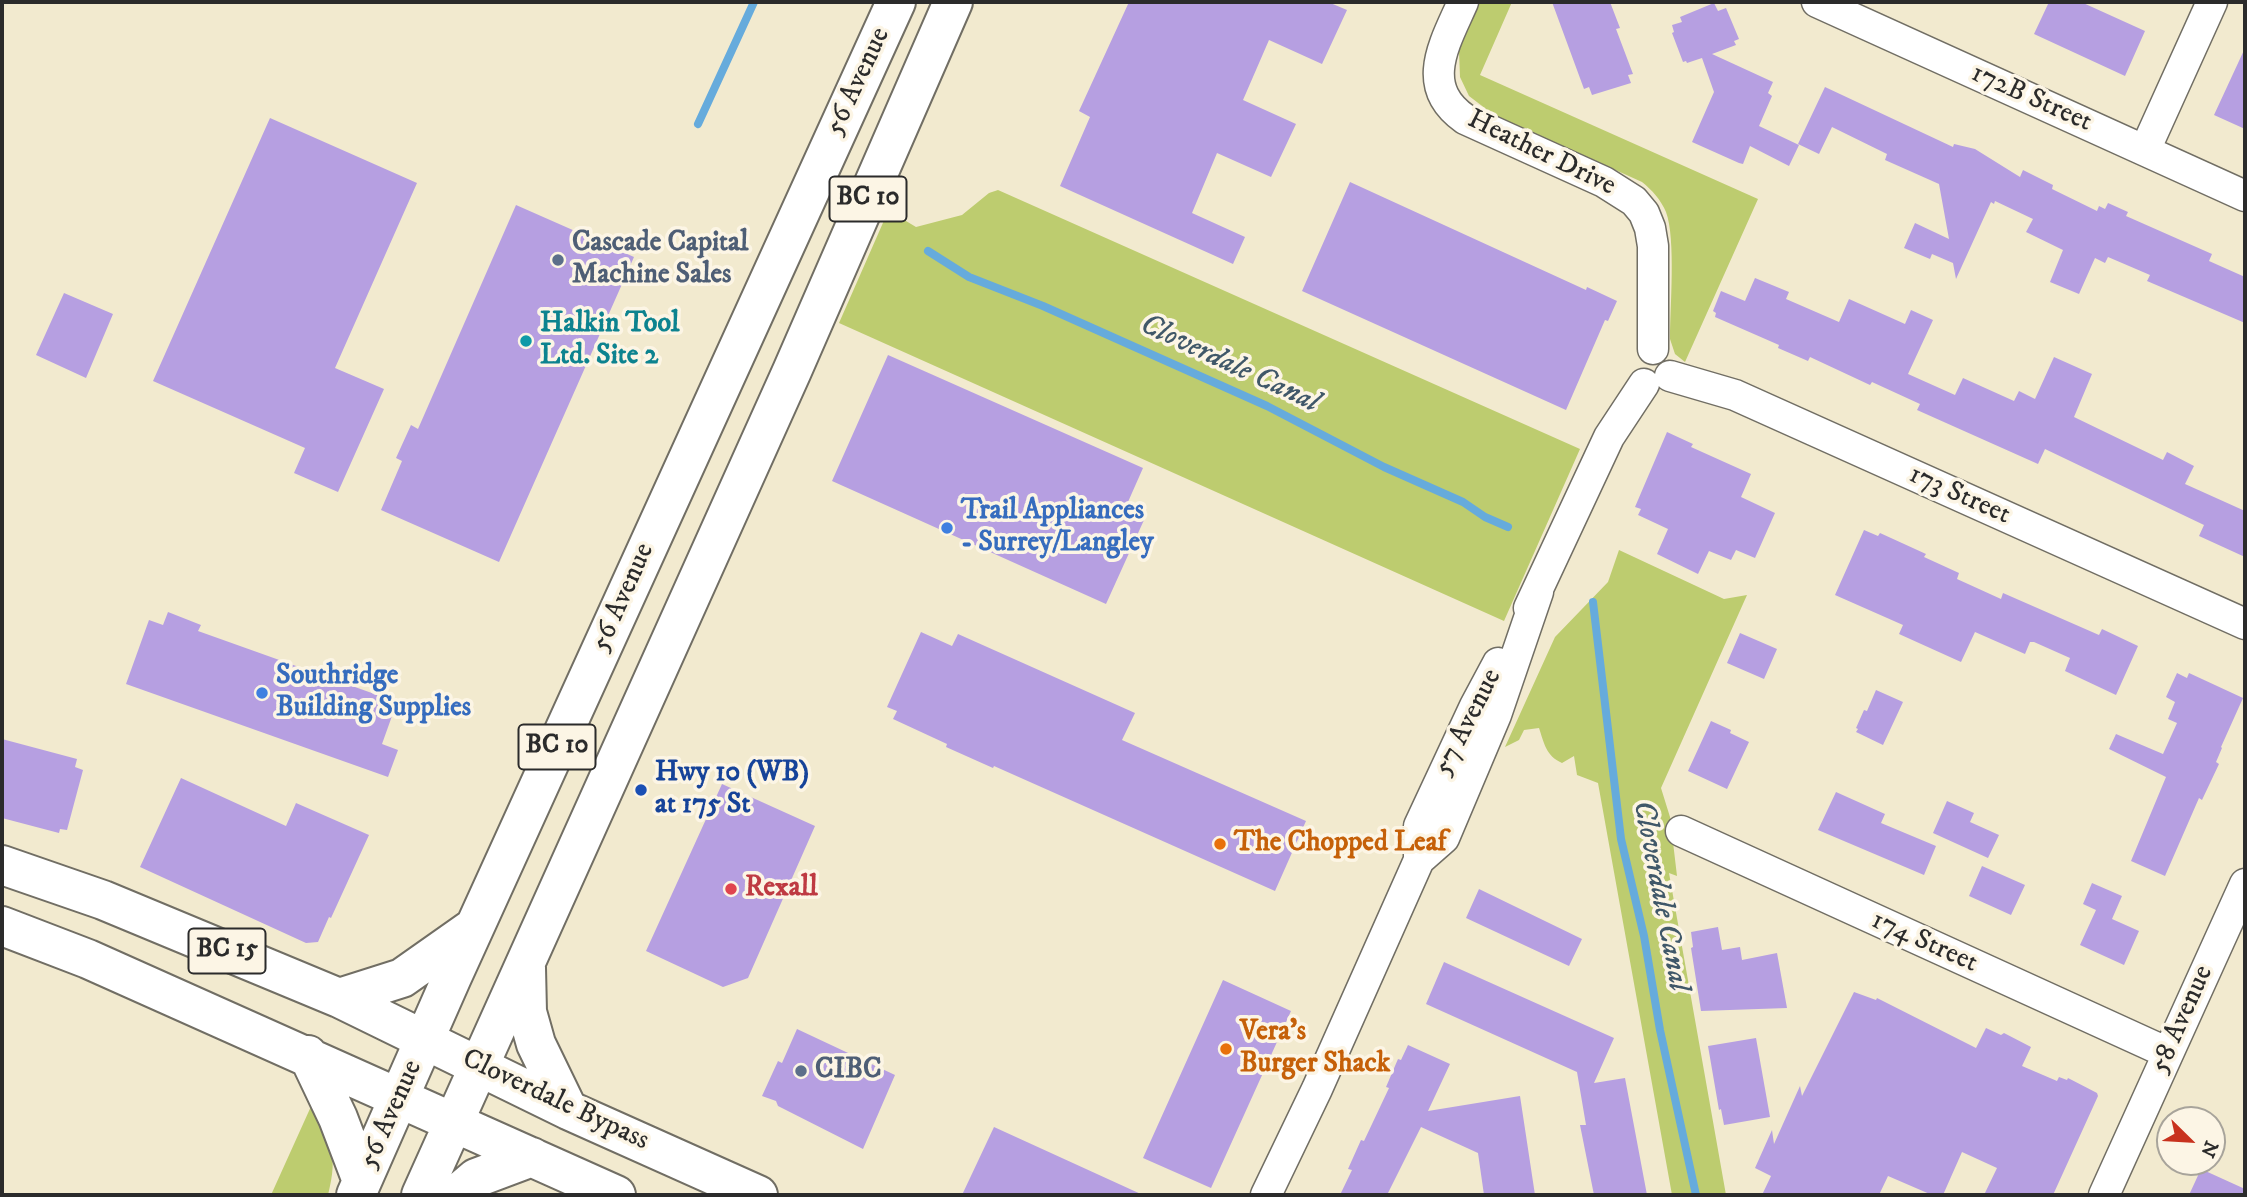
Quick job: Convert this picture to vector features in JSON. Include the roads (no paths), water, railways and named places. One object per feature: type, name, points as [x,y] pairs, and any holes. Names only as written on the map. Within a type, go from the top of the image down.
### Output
[{"type":"highway","name":"56 Avenue","points":[[359,1188],[896,2]]},
{"type":"highway","name":"56 Avenue","points":[[421,1195],[824,299],[953,2]]},
{"type":"highway","name":"Cloverdale Bypass","points":[[2,865],[103,900],[340,998],[568,1110],[758,1195]]},
{"type":"highway","name":"BC 15","points":[[2,926],[88,959],[308,1055],[616,1195]]},
{"type":"highway","points":[[340,998],[402,978],[475,927]]},
{"type":"highway","points":[[526,962],[527,1012],[536,1044],[568,1110]]},
{"type":"highway","points":[[308,1055],[338,1118],[359,1188]]},
{"type":"highway","points":[[456,1195],[476,1178],[532,1157]]},
{"type":"street","name":"Heather Drive","points":[[1463,2],[1439,61],[1438,81],[1451,109],[1465,119],[1604,182],[1634,201],[1644,213],[1653,246],[1653,349],[1661,351],[1669,359],[1657,380]]},
{"type":"street","name":"172B Street","points":[[1817,2],[2245,196]]},
{"type":"street","points":[[2145,150],[2212,2]]},
{"type":"street","name":"57 Avenue","points":[[1266,1195],[1317,1089],[1419,860],[1419,826],[1475,706],[1538,592],[1609,437],[1657,380]]},
{"type":"street","name":"173 Street","points":[[1657,380],[1735,395],[2245,624]]},
{"type":"street","name":"174 Street","points":[[1681,831],[2168,1054]]},
{"type":"street","name":"58 Avenue","points":[[2104,1195],[2245,884]]},
{"type":"waterway","points":[[698,124],[754,2]]},
{"type":"waterway","name":"Cloverdale Canal","points":[[928,251],[969,277],[1043,306],[1267,406],[1384,467],[1463,502],[1485,517],[1508,527]]},
{"type":"waterway","name":"Cloverdale Canal","points":[[1593,602],[1621,839],[1644,936],[1660,1030],[1696,1195]]},
{"type":"place","name":"Cascade Capital Machine Sales","points":[[558,260]]},
{"type":"place","name":"Halkin Tool Ltd. Site 2","points":[[526,341]]},
{"type":"place","name":"Trail Appliances - Surrey/Langley","points":[[947,528]]},
{"type":"place","name":"Southridge Building Supplies","points":[[262,693]]},
{"type":"place","name":"Hwy 10 (WB) at 175 St","points":[[641,790]]},
{"type":"place","name":"The Chopped Leaf","points":[[1220,844]]},
{"type":"place","name":"Rexall","points":[[731,889]]},
{"type":"place","name":"Vera's Burger Shack","points":[[1226,1049]]},
{"type":"place","name":"CIBC","points":[[801,1071]]}]
